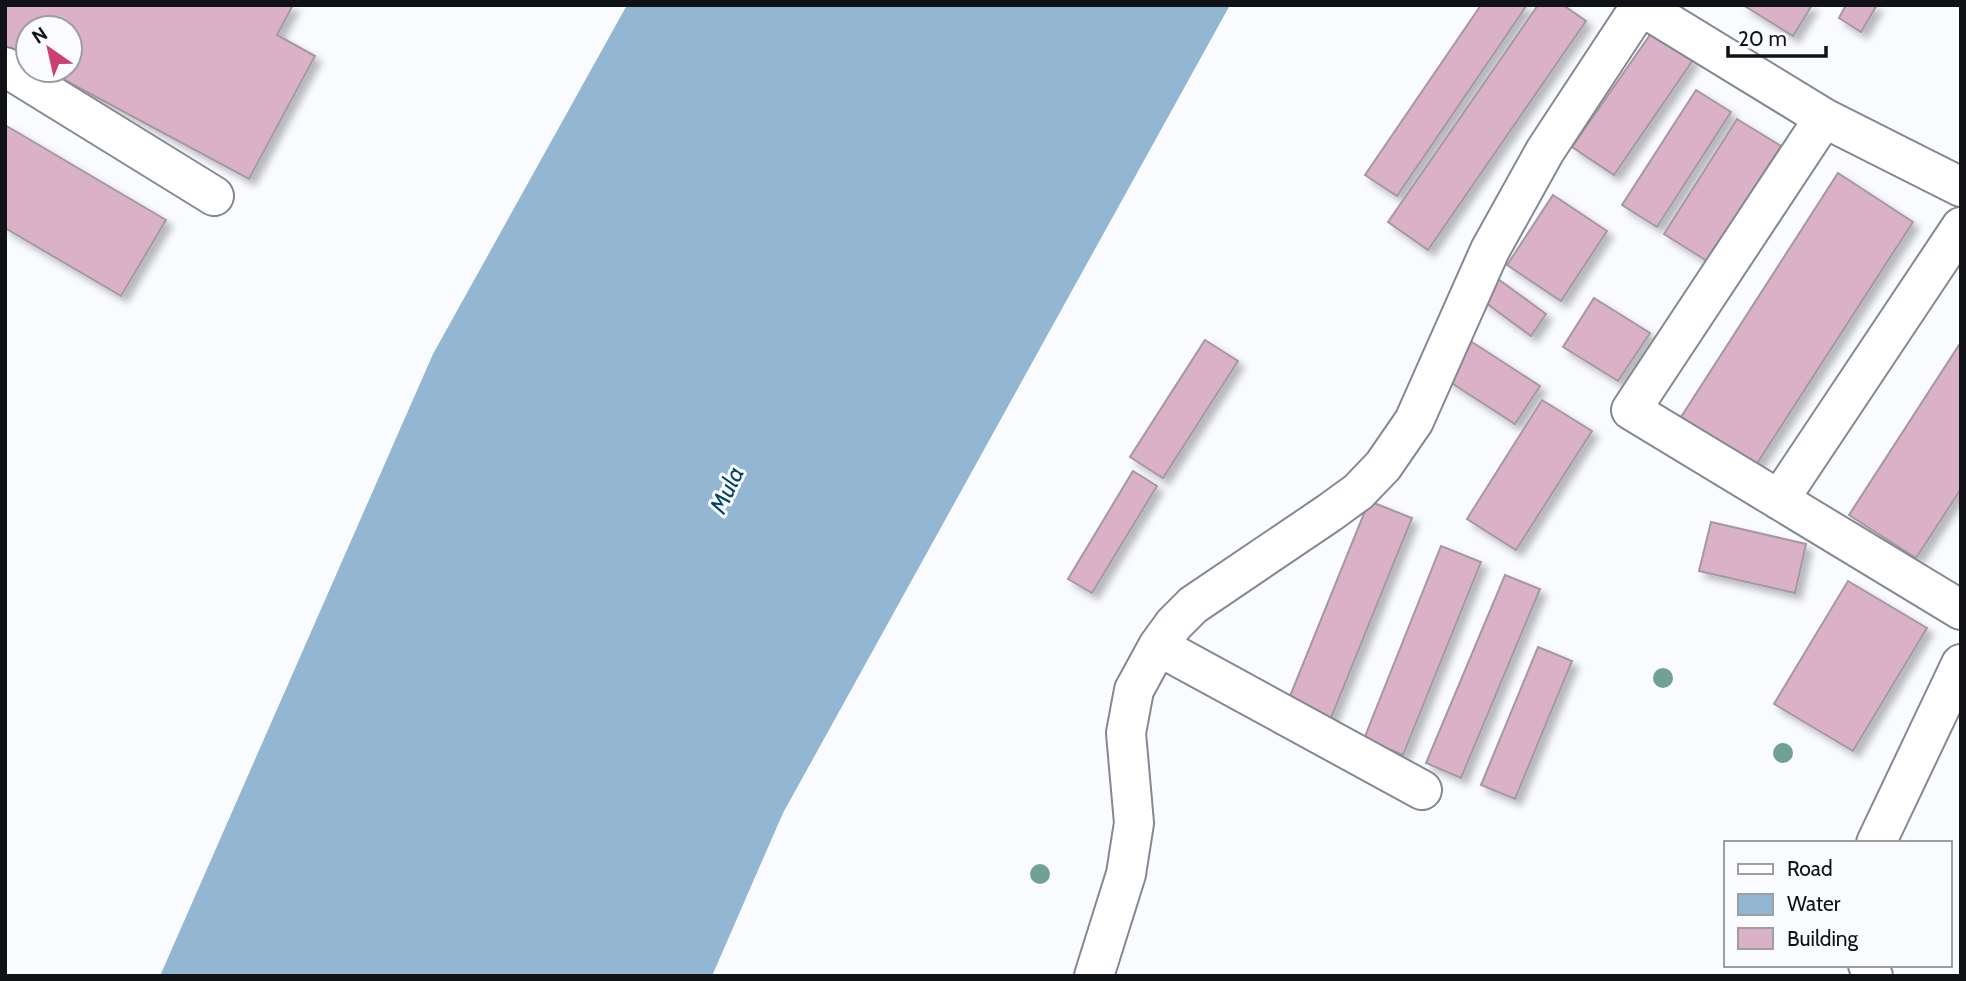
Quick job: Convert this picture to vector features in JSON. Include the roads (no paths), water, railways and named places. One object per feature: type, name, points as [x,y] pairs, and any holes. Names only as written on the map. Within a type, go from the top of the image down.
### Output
[{"type":"lane","points":[[1094,976],[1126,874],[1134,823],[1126,733],[1134,690],[1157,646],[1193,605],[1358,492],[1383,466],[1414,421],[1490,250],[1545,150],[1641,6],[1824,118],[1961,187]]},
{"type":"lane","points":[[5,68],[214,195]]},
{"type":"lane","points":[[1824,118],[1631,410],[1961,610]]},
{"type":"lane","points":[[1779,500],[1961,227]]},
{"type":"lane","points":[[1157,646],[1422,789]]},
{"type":"lane","points":[[1877,841],[1961,664]]},
{"type":"water","name":"Mula","points":[[627,5],[1230,5],[783,813],[712,976],[160,976],[433,354]]}]
